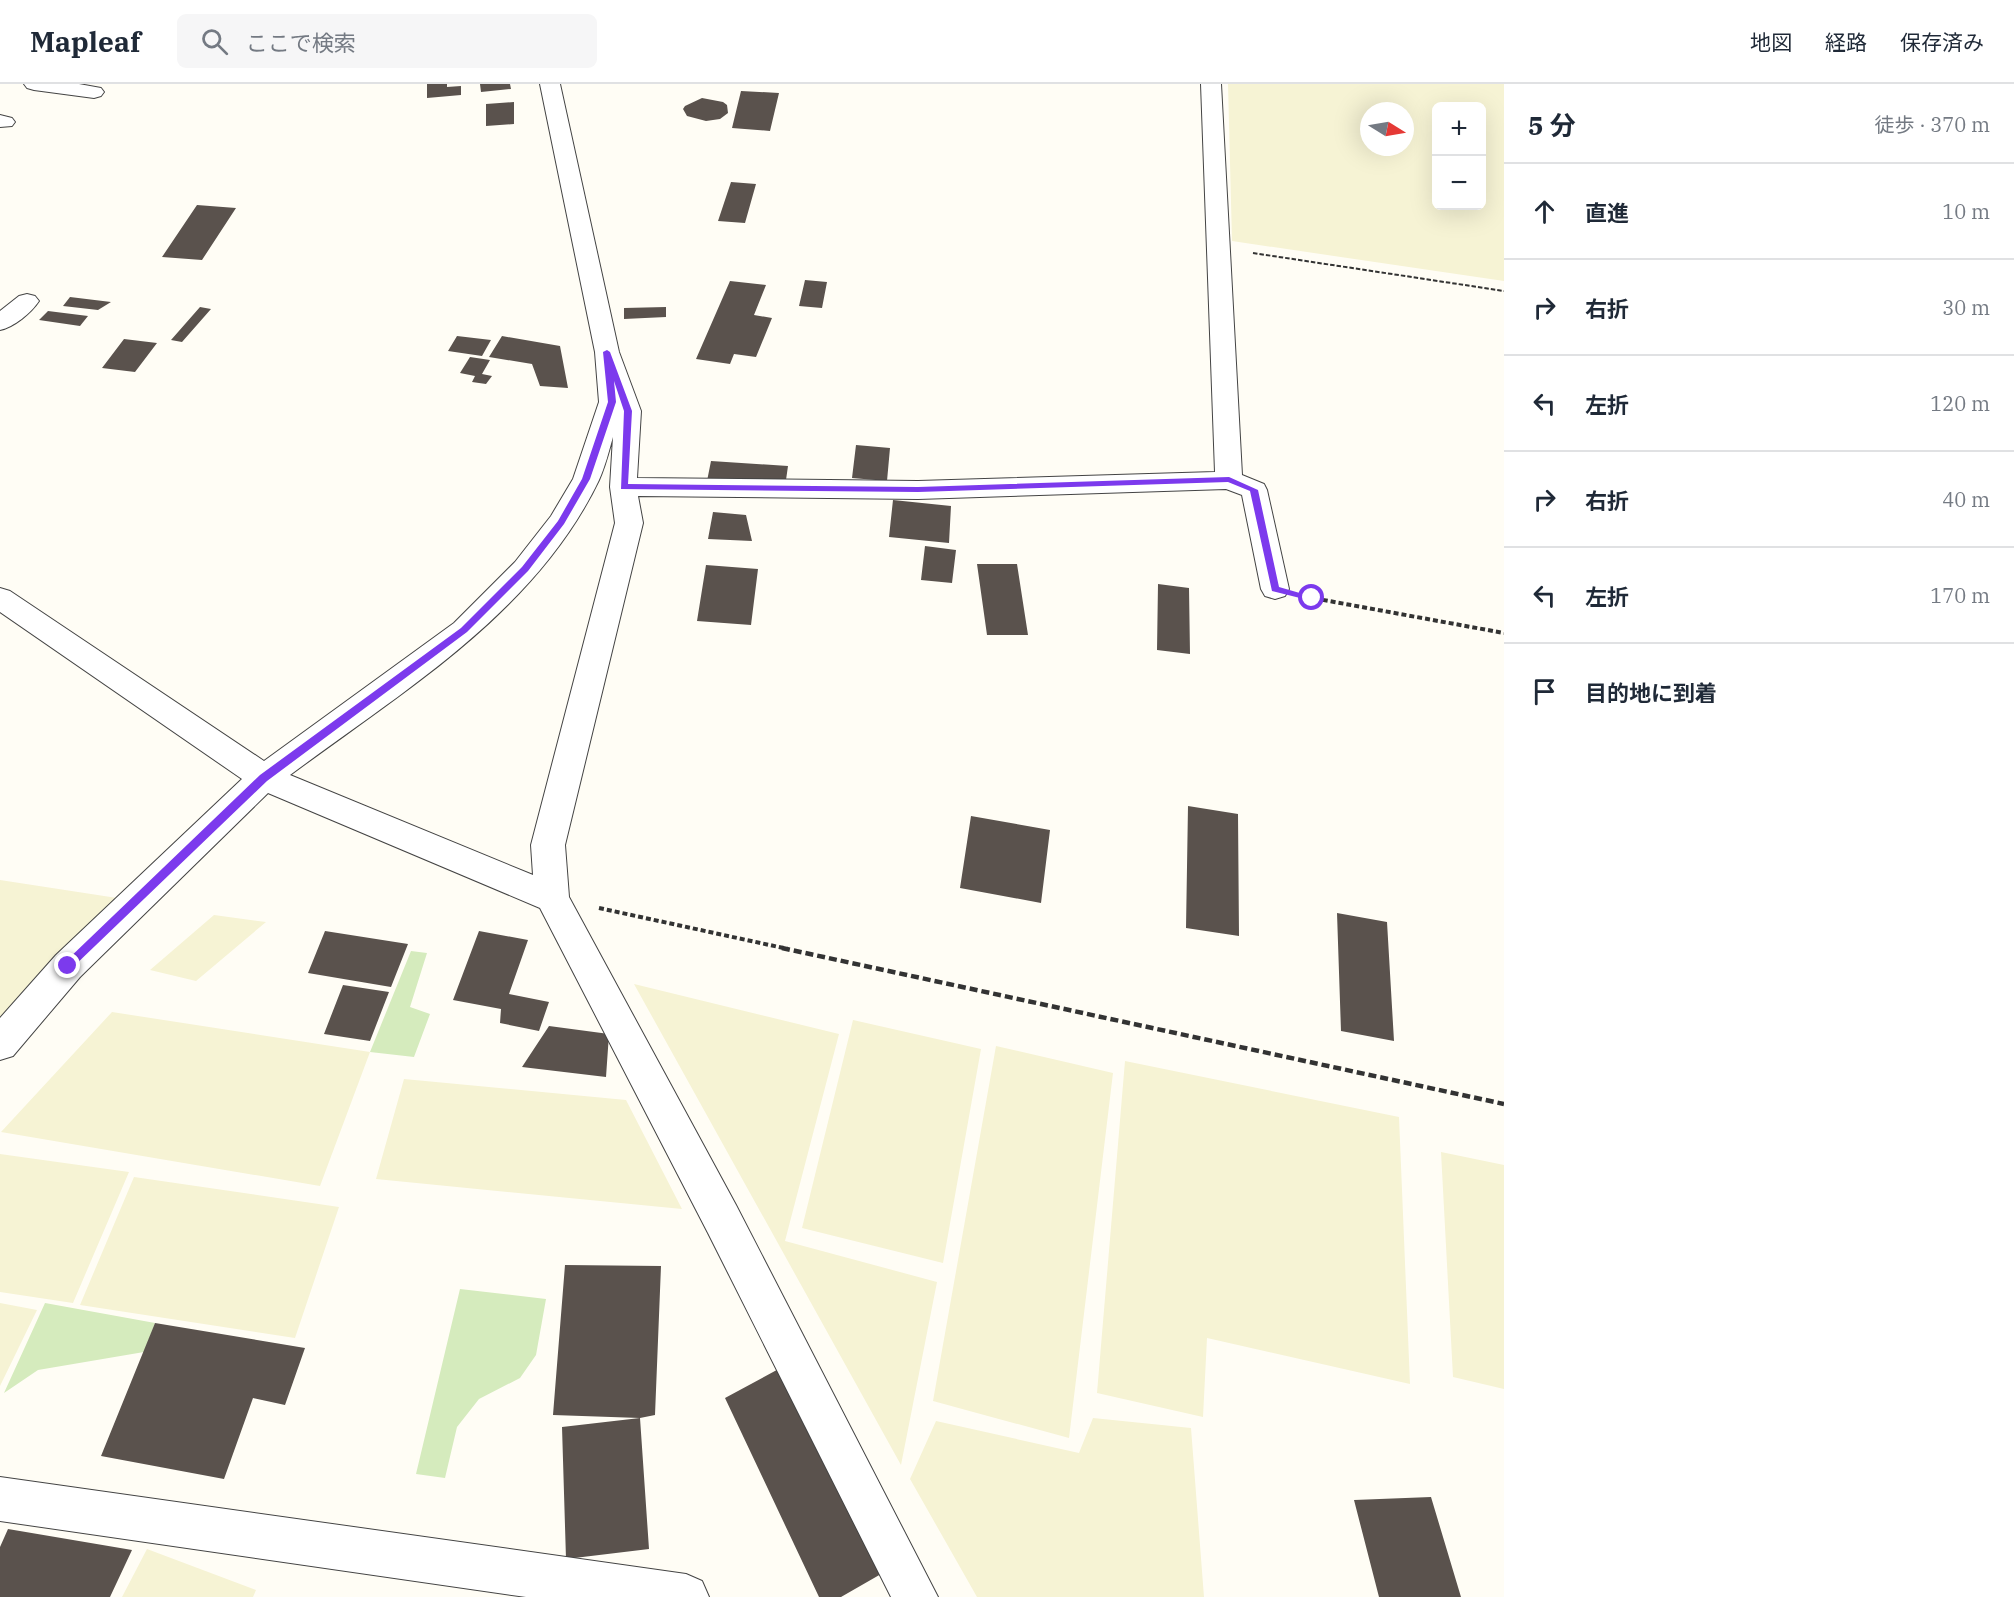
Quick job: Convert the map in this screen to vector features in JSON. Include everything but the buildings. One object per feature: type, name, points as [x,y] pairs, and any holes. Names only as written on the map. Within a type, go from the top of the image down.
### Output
[{"type":"street","points":[[34,84],[94,92]]},
{"type":"street","points":[[0,1044],[68,966],[264,778],[464,630],[525,569],[561,522],[586,479],[612,402],[607,352],[550,84]]},
{"type":"street","points":[[1211,84],[1229,480]]},
{"type":"street","points":[[0,323],[27,301]]},
{"type":"street","points":[[607,352],[628,411],[623,487],[629,523],[548,845],[552,898],[722,1219],[915,1597]]},
{"type":"street","points":[[623,487],[918,490],[1229,480],[1254,490],[1275,589]]},
{"type":"street","points":[[0,598],[264,778],[552,898]]},
{"type":"street","points":[[0,1499],[686,1597]]},
{"type":"path","points":[[1217,248],[1504,291]]},
{"type":"path","points":[[1275,589],[1312,598],[1504,633]]},
{"type":"path","points":[[552,898],[1504,1104]]},
{"type":"shaded area","points":[[1228,84],[1504,84],[1504,281],[1232,241]]},
{"type":"shaded area","points":[[0,880],[117,898],[0,1018]]},
{"type":"shaded area","points":[[214,915],[266,922],[196,981],[150,970]]},
{"type":"shaded area","points":[[634,984],[839,1034],[785,1241],[937,1282],[901,1465]]},
{"type":"shaded area","points":[[112,1012],[370,1052],[320,1186],[1,1132]]},
{"type":"shaded area","points":[[853,1020],[981,1049],[943,1263],[802,1228]]},
{"type":"shaded area","points":[[996,1046],[1113,1073],[1069,1438],[933,1401]]},
{"type":"shaded area","points":[[1125,1061],[1399,1117],[1410,1384],[1207,1338],[1203,1417],[1097,1393]]},
{"type":"shaded area","points":[[404,1079],[626,1100],[682,1209],[376,1179]]},
{"type":"shaded area","points":[[1441,1152],[1504,1165],[1504,1389],[1453,1377]]},
{"type":"shaded area","points":[[0,1154],[129,1172],[73,1303],[0,1292]]},
{"type":"shaded area","points":[[134,1177],[339,1207],[295,1338],[80,1305]]},
{"type":"shaded area","points":[[0,1303],[37,1310],[0,1386]]},
{"type":"shaded area","points":[[1093,1418],[1191,1428],[1204,1597],[977,1597],[910,1479],[936,1421],[1079,1453]]},
{"type":"shaded area","points":[[147,1549],[256,1590],[253,1597],[122,1597]]},
{"type":"green space","points":[[411,951],[427,953],[410,1007],[430,1014],[414,1057],[370,1052]]},
{"type":"green space","points":[[460,1289],[546,1299],[536,1355],[520,1378],[479,1399],[457,1427],[445,1478],[416,1474]]},
{"type":"green space","points":[[45,1303],[155,1323],[144,1352],[38,1370],[4,1393]]},
{"type":"route","points":[[68,966],[264,778],[464,630],[525,569],[561,522],[586,479],[612,402],[607,352],[628,411],[623,487],[918,490],[1229,480],[1254,490],[1275,589],[1312,598]]}]
